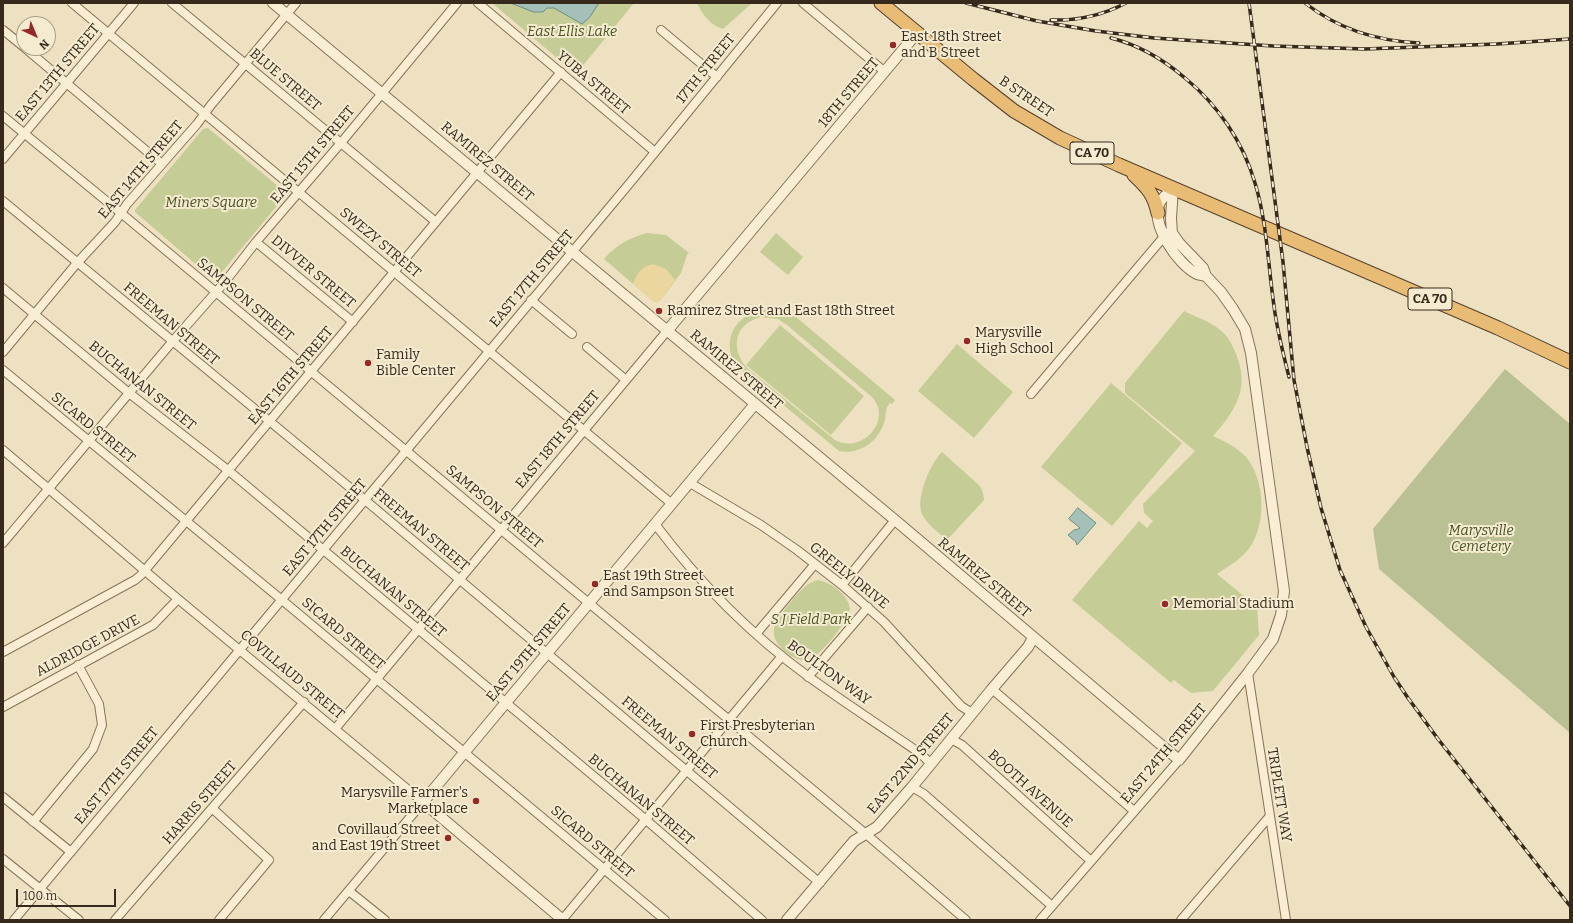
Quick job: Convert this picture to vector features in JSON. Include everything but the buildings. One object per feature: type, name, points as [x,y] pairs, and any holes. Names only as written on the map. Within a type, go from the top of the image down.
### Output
[{"type":"highway","name":"B STREET","points":[[881,3],[987,90],[1026,118],[1060,138],[1127,169],[1173,188]]},
{"type":"highway","points":[[1127,169],[1144,184],[1153,195],[1158,214]]},
{"type":"highway","name":"CA 70","points":[[1173,188],[1498,328],[1570,362]]},
{"type":"street","name":"SWEZY STREET","points":[[72,3],[672,504]]},
{"type":"street","name":"EAST 13TH STREET","points":[[3,159],[134,3]]},
{"type":"street","name":"BLUE STREET","points":[[172,3],[340,144],[436,222]]},
{"type":"street","name":"RAMIREZ STREET","points":[[273,3],[895,520],[1179,760]]},
{"type":"street","name":"EAST 14TH STREET","points":[[3,352],[77,263],[115,222],[127,204],[296,3]]},
{"type":"street","name":"EAST 15TH STREET","points":[[3,543],[50,489],[172,342],[216,293],[256,242],[340,144],[457,3]]},
{"type":"street","name":"YUBA STREET","points":[[478,3],[655,152]]},
{"type":"street","name":"17TH STREET","points":[[655,152],[778,3]]},
{"type":"street","points":[[803,3],[885,72]]},
{"type":"street","points":[[3,30],[16,41]]},
{"type":"street","points":[[660,30],[717,77]]},
{"type":"street","name":"18TH STREET","points":[[802,170],[917,33]]},
{"type":"street","points":[[34,56],[162,164]]},
{"type":"street","name":"EAST 16TH STREET","points":[[3,652],[135,580],[145,571],[561,72]]},
{"type":"street","name":"SAMPSON STREET","points":[[3,116],[866,834],[966,920]]},
{"type":"street","name":"EAST 17TH STREET","points":[[14,920],[655,152]]},
{"type":"street","name":"EAST 18TH STREET","points":[[335,729],[802,170]]},
{"type":"street","points":[[1173,188],[1161,201],[1158,214],[1164,236],[1181,260],[1197,274],[1206,276]]},
{"type":"street","points":[[1173,188],[1171,225],[1176,239],[1203,268],[1206,276]]},
{"type":"street","name":"FREEMAN STREET","points":[[3,201],[365,500],[820,883]]},
{"type":"street","points":[[1031,394],[1164,236],[1171,225]]},
{"type":"street","name":"DIVVER STREET","points":[[256,242],[353,322]]},
{"type":"street","name":"EAST 24TH STREET","points":[[1040,920],[1179,760],[1248,674],[1273,639],[1281,615],[1284,591],[1251,353],[1245,329],[1221,292],[1206,276]]},
{"type":"street","name":"BUCHANAN STREET","points":[[3,288],[129,393],[229,471],[645,819],[762,920]]},
{"type":"street","points":[[532,300],[572,334]]},
{"type":"street","points":[[587,347],[626,380]]},
{"type":"street","name":"SICARD STREET","points":[[3,370],[282,600],[665,920]]},
{"type":"street","name":"EAST 19TH STREET","points":[[324,920],[755,404]]},
{"type":"street","name":"COVILLAUD STREET","points":[[3,450],[178,599],[304,702],[563,920]]},
{"type":"street","name":"GREELY DRIVE","points":[[690,483],[751,518],[842,585],[884,622],[961,706],[972,713]]},
{"type":"street","points":[[842,585],[895,520]]},
{"type":"street","name":"BOULTON WAY","points":[[655,524],[705,585],[756,634],[808,677],[921,754],[931,764]]},
{"type":"street","points":[[756,634],[815,564]]},
{"type":"street","name":"ALDRIDGE DRIVE","points":[[3,706],[153,625],[178,599]]},
{"type":"street","points":[[808,677],[868,607]]},
{"type":"street","name":"EAST 22ND STREET","points":[[787,920],[820,883],[854,841],[877,827],[912,787],[1028,647],[1033,638]]},
{"type":"street","points":[[563,920],[645,819],[782,656]]},
{"type":"street","points":[[33,822],[93,749],[102,725],[99,704],[78,665]]},
{"type":"street","name":"TRIPLETT WAY","points":[[1248,674],[1286,920]]},
{"type":"street","points":[[992,689],[1134,811]]},
{"type":"street","name":"HARRIS STREET","points":[[116,920],[304,702]]},
{"type":"street","name":"BOOTH AVENUE","points":[[951,739],[962,745],[1091,861]]},
{"type":"street","points":[[912,787],[924,794],[1052,906]]},
{"type":"street","points":[[3,796],[71,852]]},
{"type":"street","points":[[213,808],[269,860],[219,920]]},
{"type":"street","points":[[1181,920],[1269,817]]},
{"type":"street","points":[[3,859],[79,920]]},
{"type":"street","points":[[349,891],[385,920]]},
{"type":"green space","name":"East Ellis Lake","points":[[492,3],[634,3],[576,74]]},
{"type":"green space","points":[[697,3],[752,3],[723,29],[714,25],[707,19]]},
{"type":"green space","name":"Miners Square","points":[[208,128],[285,192],[285,196],[217,278],[213,279],[135,212],[135,210],[203,129]]},
{"type":"green space","points":[[647,233],[666,235],[689,253],[681,273],[660,301],[654,302],[604,259],[623,243],[634,237]]},
{"type":"green space","points":[[776,233],[803,257],[788,275],[760,252]]},
{"type":"green space","points":[[761,309],[774,309],[788,314],[790,312],[895,400],[887,407],[882,428],[874,440],[868,445],[855,451],[839,451],[735,365],[731,355],[730,338],[737,324],[752,313]],"holes":[[[761,317],[778,319],[873,398],[879,412],[878,420],[871,434],[858,442],[850,444],[835,440],[747,368],[738,353],[737,345],[740,331],[752,320]]]},
{"type":"green space","points":[[1184,311],[1207,321],[1219,329],[1225,334],[1236,354],[1242,378],[1241,388],[1234,408],[1213,436],[1235,447],[1246,457],[1257,477],[1261,500],[1260,524],[1252,544],[1241,557],[1217,574],[1257,607],[1259,635],[1213,691],[1191,693],[1174,680],[1171,683],[1072,600],[1139,521],[1147,528],[1153,521],[1144,513],[1143,504],[1195,451],[1125,393],[1125,383]]},
{"type":"green space","points":[[780,325],[864,396],[831,435],[746,365]]},
{"type":"green space","points":[[957,344],[1013,392],[974,438],[918,391]]},
{"type":"green space","name":"Marysville Cemetery","points":[[1505,369],[1570,424],[1570,733],[1379,569],[1373,529]]},
{"type":"green space","points":[[1111,383],[1182,443],[1112,526],[1041,467]]},
{"type":"green space","points":[[942,452],[980,486],[984,500],[947,540],[928,523],[923,516],[920,501],[928,473]]},
{"type":"green space","name":"S J Field Park","points":[[818,580],[829,584],[843,594],[849,604],[850,609],[839,630],[826,646],[812,658],[801,660],[790,655],[779,646],[774,635],[774,629],[780,615],[795,596],[810,583]]},
{"type":"sand","points":[[653,264],[666,269],[675,280],[660,301],[654,302],[633,284],[640,271]]},
{"type":"water","points":[[511,3],[599,3],[589,18],[582,24],[554,8],[547,8],[543,12],[534,12]]},
{"type":"water","points":[[1078,508],[1096,523],[1077,545],[1076,542],[1068,535],[1074,530],[1080,528],[1069,519]]},
{"type":"railway","points":[[966,3],[1037,21],[1096,31],[1154,38],[1273,46],[1365,49],[1497,44],[1570,39]]},
{"type":"railway","points":[[1051,20],[1081,18],[1099,14],[1126,3]]},
{"type":"railway","points":[[1249,3],[1283,262],[1294,380],[1321,508],[1340,570],[1366,627],[1394,677],[1408,698],[1438,739],[1570,906]]},
{"type":"railway","points":[[1305,3],[1344,27],[1388,40],[1419,43]]},
{"type":"railway","points":[[1111,38],[1141,49],[1160,59],[1177,71],[1197,89],[1218,112],[1228,125],[1244,153],[1259,198],[1265,228],[1275,315],[1289,377]]},
{"type":"place","name":"East 18th Street and B Street","points":[[893,45]]},
{"type":"place","name":"Ramirez Street and East 18th Street","points":[[659,311]]},
{"type":"place","name":"Marysville High School","points":[[967,341]]},
{"type":"place","name":"Family Bible Center","points":[[368,363]]},
{"type":"place","name":"East 19th Street and Sampson Street","points":[[595,584]]},
{"type":"place","name":"Memorial Stadium","points":[[1165,604]]},
{"type":"place","name":"First Presbyterian Church","points":[[692,734]]},
{"type":"place","name":"Marysville Farmer's Marketplace","points":[[476,801]]},
{"type":"place","name":"Covillaud Street and East 19th Street","points":[[448,838]]}]
